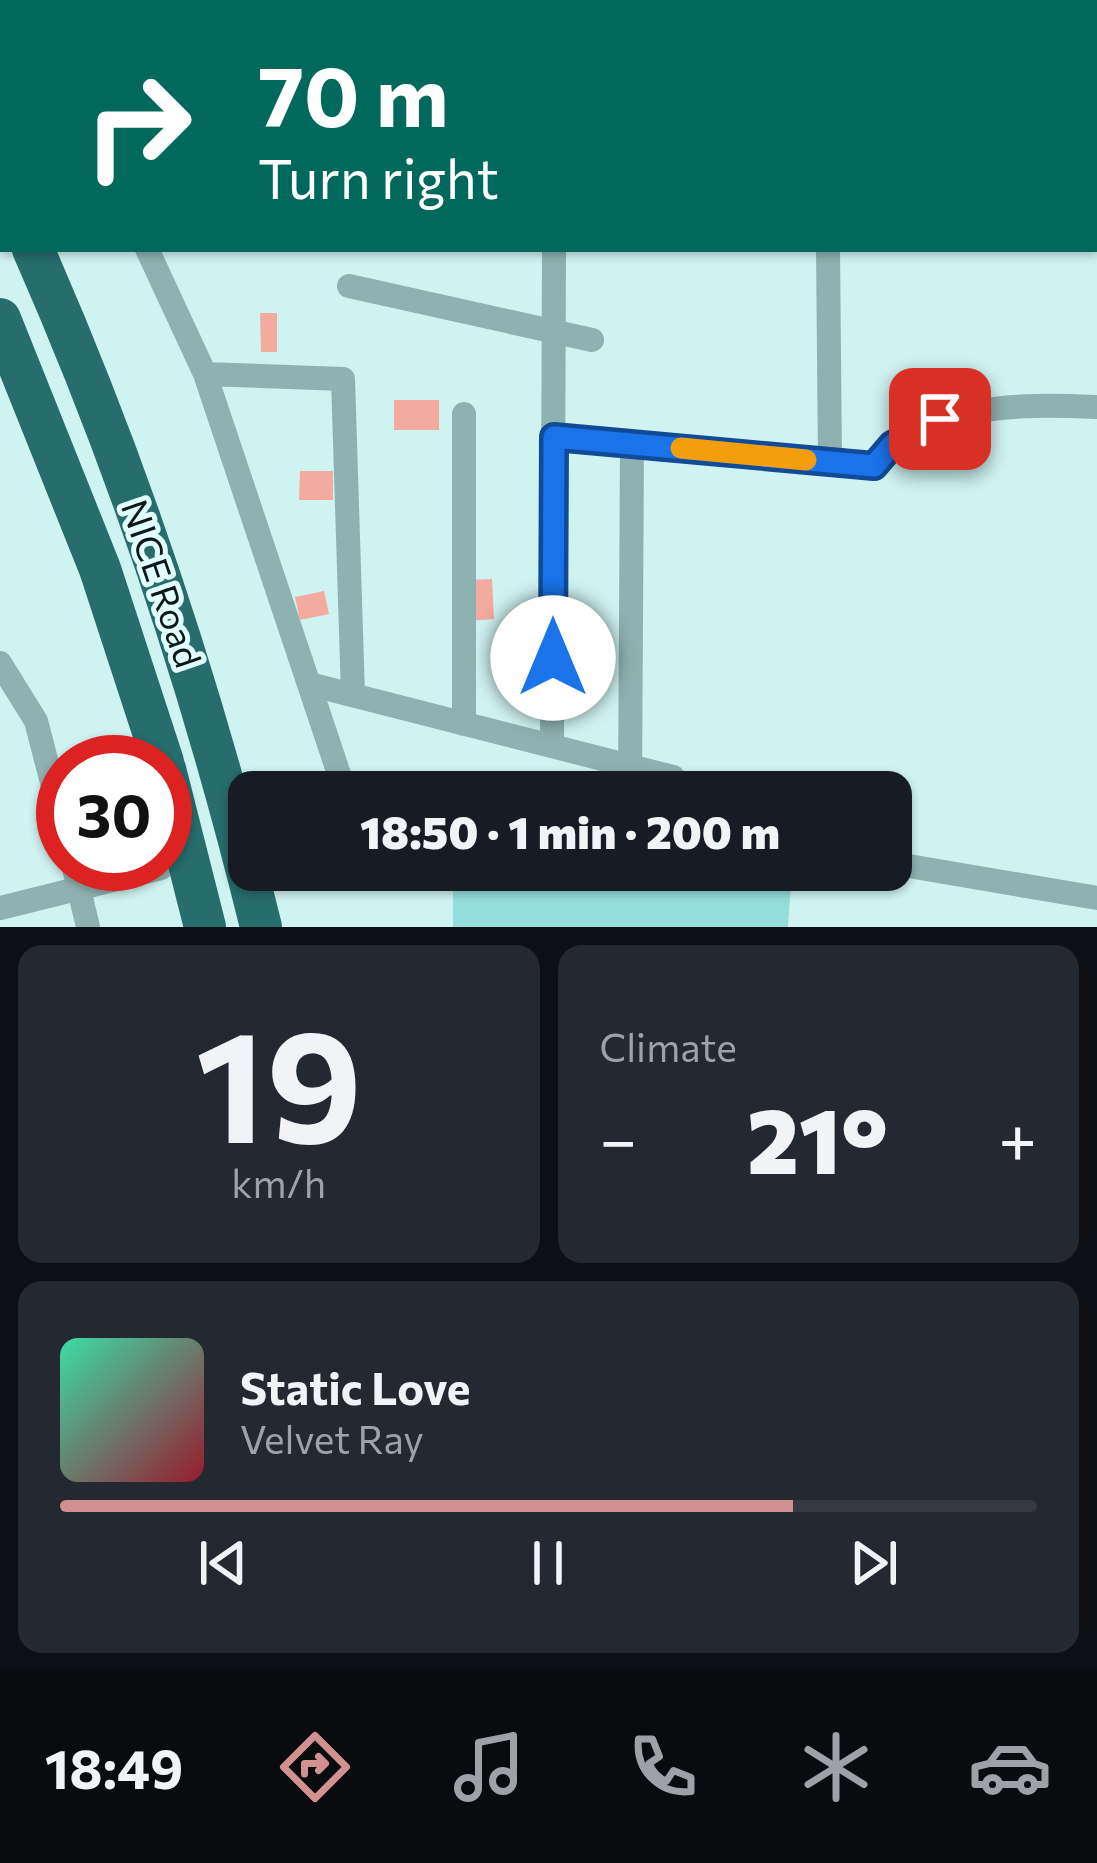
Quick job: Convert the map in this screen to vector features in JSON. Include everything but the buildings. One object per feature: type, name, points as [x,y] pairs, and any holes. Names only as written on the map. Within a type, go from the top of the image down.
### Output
[{"type":"highway","name":"NICE Road","points":[[34,252],[105,419],[196,677],[261,927]]},
{"type":"highway","name":"NICE Road","points":[[0,320],[100,569],[154,735]]},
{"type":"highway","name":"NICE Road","points":[[192,876],[205,927]]},
{"type":"street","points":[[148,252],[205,374],[338,771]]},
{"type":"street","points":[[552,746],[554,252]]},
{"type":"street","points":[[828,252],[830,462]]},
{"type":"street","points":[[349,286],[592,340]]},
{"type":"street","points":[[205,374],[343,379],[353,695]]},
{"type":"street","points":[[554,437],[874,466],[892,445],[940,419],[1008,405],[1097,407]]},
{"type":"street","points":[[464,414],[464,724]]},
{"type":"street","points":[[628,771],[632,444]]},
{"type":"street","points":[[1,667],[36,721],[40,735]]},
{"type":"street","points":[[309,684],[648,771]]},
{"type":"street","points":[[912,867],[1097,898]]},
{"type":"street","points":[[0,908],[40,891]]},
{"type":"street","points":[[80,891],[88,927]]},
{"type":"shaded area","points":[[453,891],[790,891],[788,927],[453,927]]},
{"type":"slow traffic","points":[[681,448],[806,460]]},
{"type":"route","points":[[553,658],[554,437],[874,466],[892,445],[940,419]]}]
